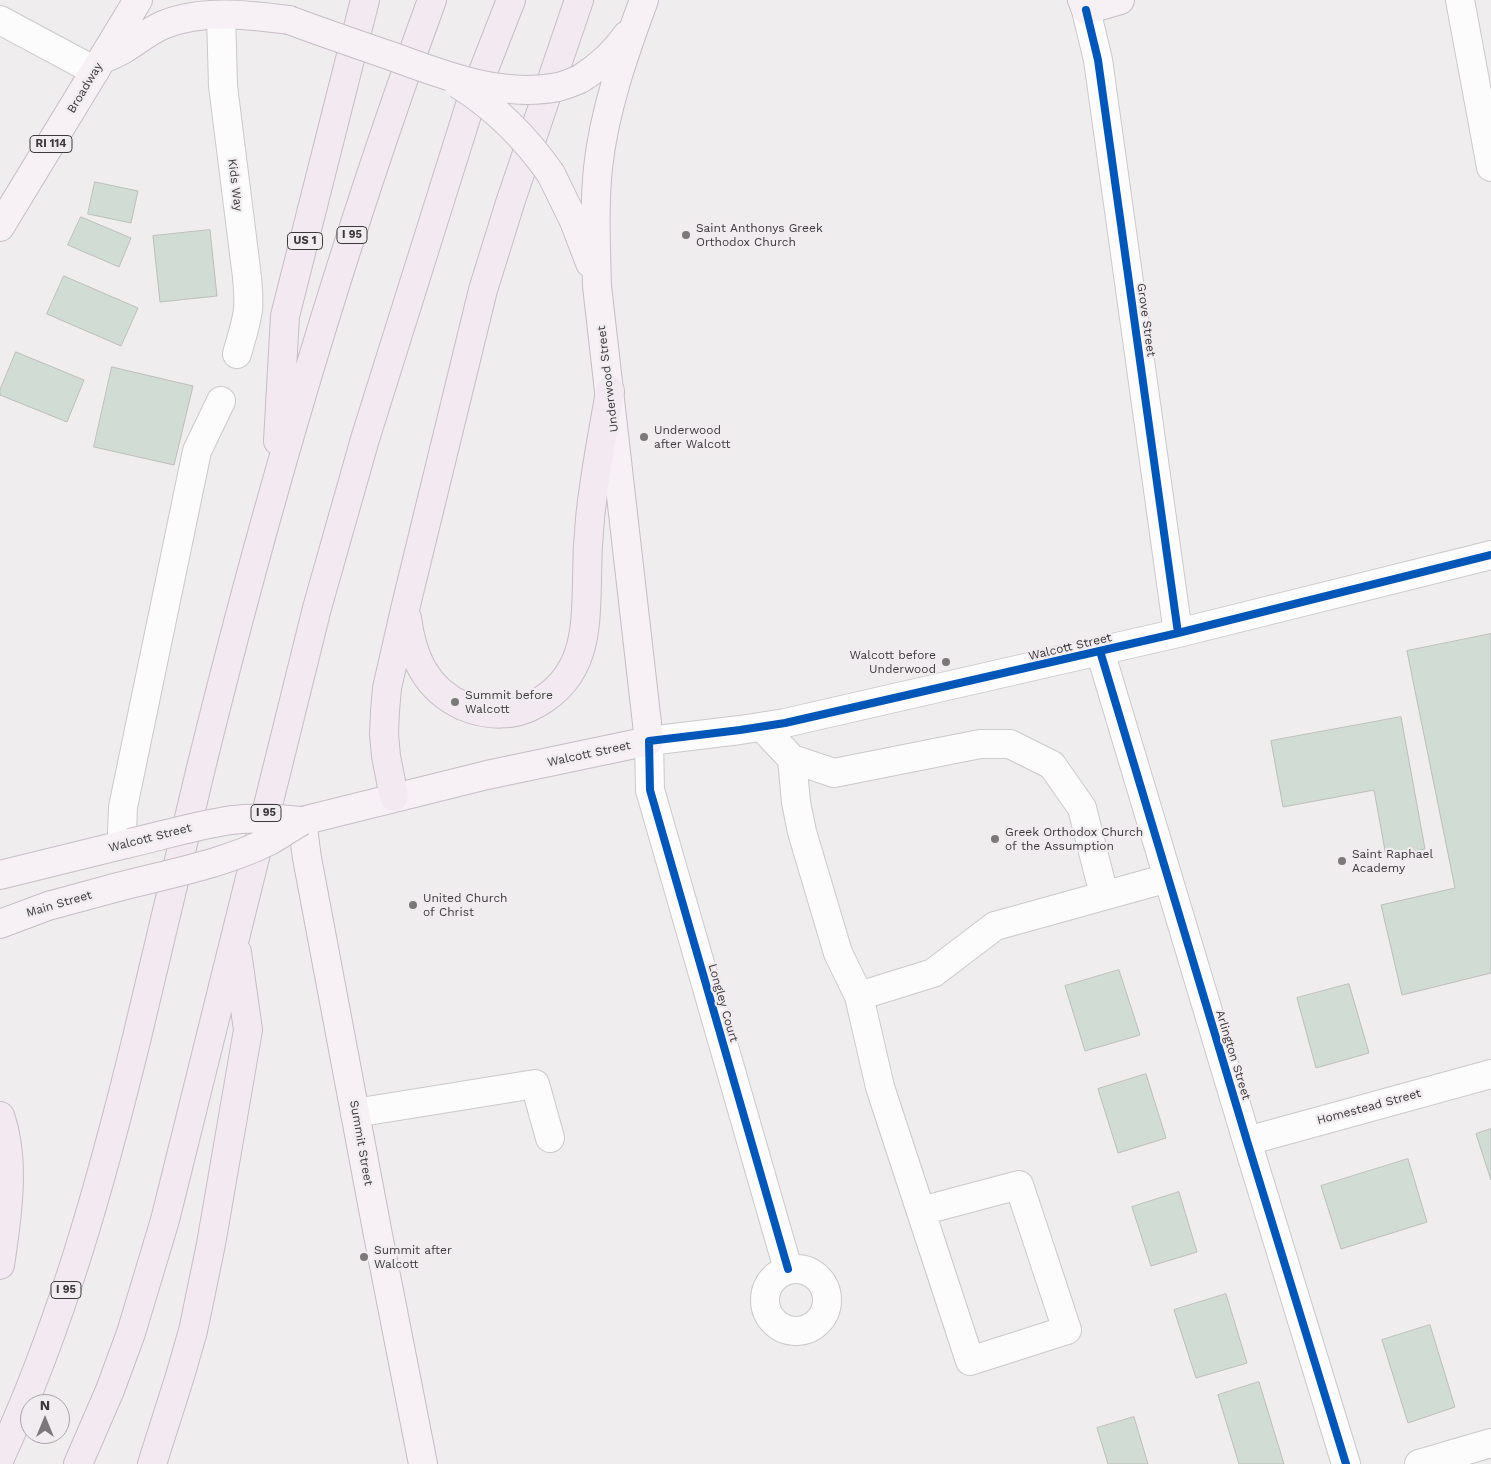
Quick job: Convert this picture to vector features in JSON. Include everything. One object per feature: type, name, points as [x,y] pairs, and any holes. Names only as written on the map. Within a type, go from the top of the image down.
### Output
[{"type":"highway","name":"US 1","points":[[275,488],[285,316],[365,0]]},
{"type":"highway","name":"I 95","points":[[0,1458],[49,1339],[103,1172],[200,772],[275,488],[343,262],[398,95],[432,0]]},
{"type":"highway","name":"I 95","points":[[78,1464],[110,1390],[131,1333],[165,1220],[315,617],[365,439],[470,105],[511,0]]},
{"type":"highway","points":[[394,797],[386,756],[385,712],[387,688],[406,605],[483,290],[579,0]]},
{"type":"highway","points":[[406,605],[414,654],[423,672],[434,687],[455,702],[482,712],[512,713],[528,709],[544,700],[558,688],[570,673],[578,658],[584,638],[587,617],[590,518],[610,391]]},
{"type":"highway","points":[[152,1464],[193,1331],[248,1030],[235,936]]},
{"type":"highway","points":[[0,1116],[8,1145],[9,1167],[5,1229],[0,1265]]},
{"type":"main road","name":"Broadway","points":[[0,227],[138,0]]},
{"type":"main road","points":[[263,0],[289,20]]},
{"type":"main road","points":[[1084,5],[1120,0]]},
{"type":"main road","points":[[98,65],[163,25],[188,18],[250,16],[289,20],[444,75],[496,88],[539,90],[560,86],[580,79],[595,70],[622,42],[640,11]]},
{"type":"main road","name":"Underwood Street","points":[[640,11],[610,108],[603,138],[598,168],[596,236],[598,286],[649,741]]},
{"type":"main road","points":[[444,75],[479,98],[521,136],[537,155],[550,174],[574,221],[598,286]]},
{"type":"main road","name":"Walcott Street","points":[[118,887],[239,853],[268,841],[308,819],[487,775],[649,741]]},
{"type":"main road","name":"Walcott Street","points":[[0,875],[201,826],[233,820],[266,818],[308,819]]},
{"type":"main road","name":"Summit Street","points":[[308,819],[307,858],[423,1464]]},
{"type":"main road","name":"Main Street","points":[[0,924],[48,906],[118,887]]},
{"type":"street","points":[[1460,0],[1491,167]]},
{"type":"street","name":"Grove Street","points":[[1084,5],[1098,60],[1178,633]]},
{"type":"street","name":"Kids Way","points":[[221,16],[223,86],[247,277],[248,308],[237,354]]},
{"type":"street","points":[[0,20],[98,65]]},
{"type":"street","points":[[128,844],[122,832],[123,807],[197,451],[221,400]]},
{"type":"street","name":"Walcott Street","points":[[649,741],[762,727],[1178,633],[1491,555]]},
{"type":"street","name":"Arlington Street","points":[[1100,651],[1346,1464]]},
{"type":"street","points":[[762,727],[792,759],[834,773],[980,744],[1010,744],[1052,765],[1082,808],[1104,895]]},
{"type":"street","name":"Longley Court","points":[[649,741],[650,790],[788,1270]]},
{"type":"street","points":[[792,759],[796,802],[802,832],[838,953],[859,996],[880,1087],[921,1212],[970,1361],[1067,1330],[1018,1185],[921,1212]]},
{"type":"street","points":[[859,996],[933,973],[995,926],[1168,878]]},
{"type":"street","name":"Homestead Street","points":[[1247,1141],[1491,1074]]},
{"type":"street","points":[[356,1113],[535,1084],[550,1138]]},
{"type":"street","points":[[1420,1464],[1491,1443]]},
{"type":"building","points":[[95,182],[138,191],[131,223],[88,214]]},
{"type":"building","points":[[81,217],[131,238],[119,267],[68,245]]},
{"type":"building","points":[[210,230],[217,296],[160,302],[153,236]]},
{"type":"building","points":[[64,276],[138,308],[121,346],[47,314]]},
{"type":"building","points":[[16,352],[84,380],[67,422],[0,395],[0,390]]},
{"type":"building","points":[[112,367],[193,386],[174,465],[94,447]]},
{"type":"building","points":[[1491,634],[1491,973],[1402,995],[1381,905],[1455,888],[1407,651]]},
{"type":"building","points":[[1401,717],[1425,849],[1386,856],[1374,790],[1283,807],[1271,741]]},
{"type":"building","points":[[1119,970],[1140,1035],[1085,1051],[1065,986]]},
{"type":"building","points":[[1349,984],[1369,1053],[1316,1068],[1297,998]]},
{"type":"building","points":[[1146,1074],[1166,1138],[1118,1153],[1098,1089]]},
{"type":"building","points":[[1491,1129],[1491,1180],[1476,1134]]},
{"type":"building","points":[[1408,1159],[1427,1222],[1341,1249],[1321,1186]]},
{"type":"building","points":[[1179,1192],[1197,1252],[1151,1266],[1132,1207]]},
{"type":"building","points":[[1226,1294],[1247,1363],[1196,1378],[1174,1310]]},
{"type":"building","points":[[1430,1325],[1455,1407],[1408,1423],[1382,1340]]},
{"type":"building","points":[[1259,1382],[1284,1464],[1239,1464],[1218,1395]]},
{"type":"building","points":[[1134,1417],[1148,1464],[1108,1464],[1097,1428]]},
{"type":"cycle path","points":[[1086,10],[1098,60],[1178,633]]},
{"type":"cycle path","points":[[788,1269],[650,790],[649,741],[785,723],[1178,633],[1491,555]]},
{"type":"cycle path","points":[[1100,651],[1346,1464]]},
{"type":"place","name":"Saint Anthonys Greek Orthodox Church","points":[[686,235]]},
{"type":"place","name":"Underwood after Walcott","points":[[644,437]]},
{"type":"place","name":"Walcott before Underwood","points":[[946,662]]},
{"type":"place","name":"Summit before Walcott","points":[[455,702]]},
{"type":"place","name":"Greek Orthodox Church of the Assumption","points":[[995,839]]},
{"type":"place","name":"Saint Raphael Academy","points":[[1342,861]]},
{"type":"place","name":"United Church of Christ","points":[[413,905]]},
{"type":"place","name":"Summit after Walcott","points":[[364,1257]]}]
